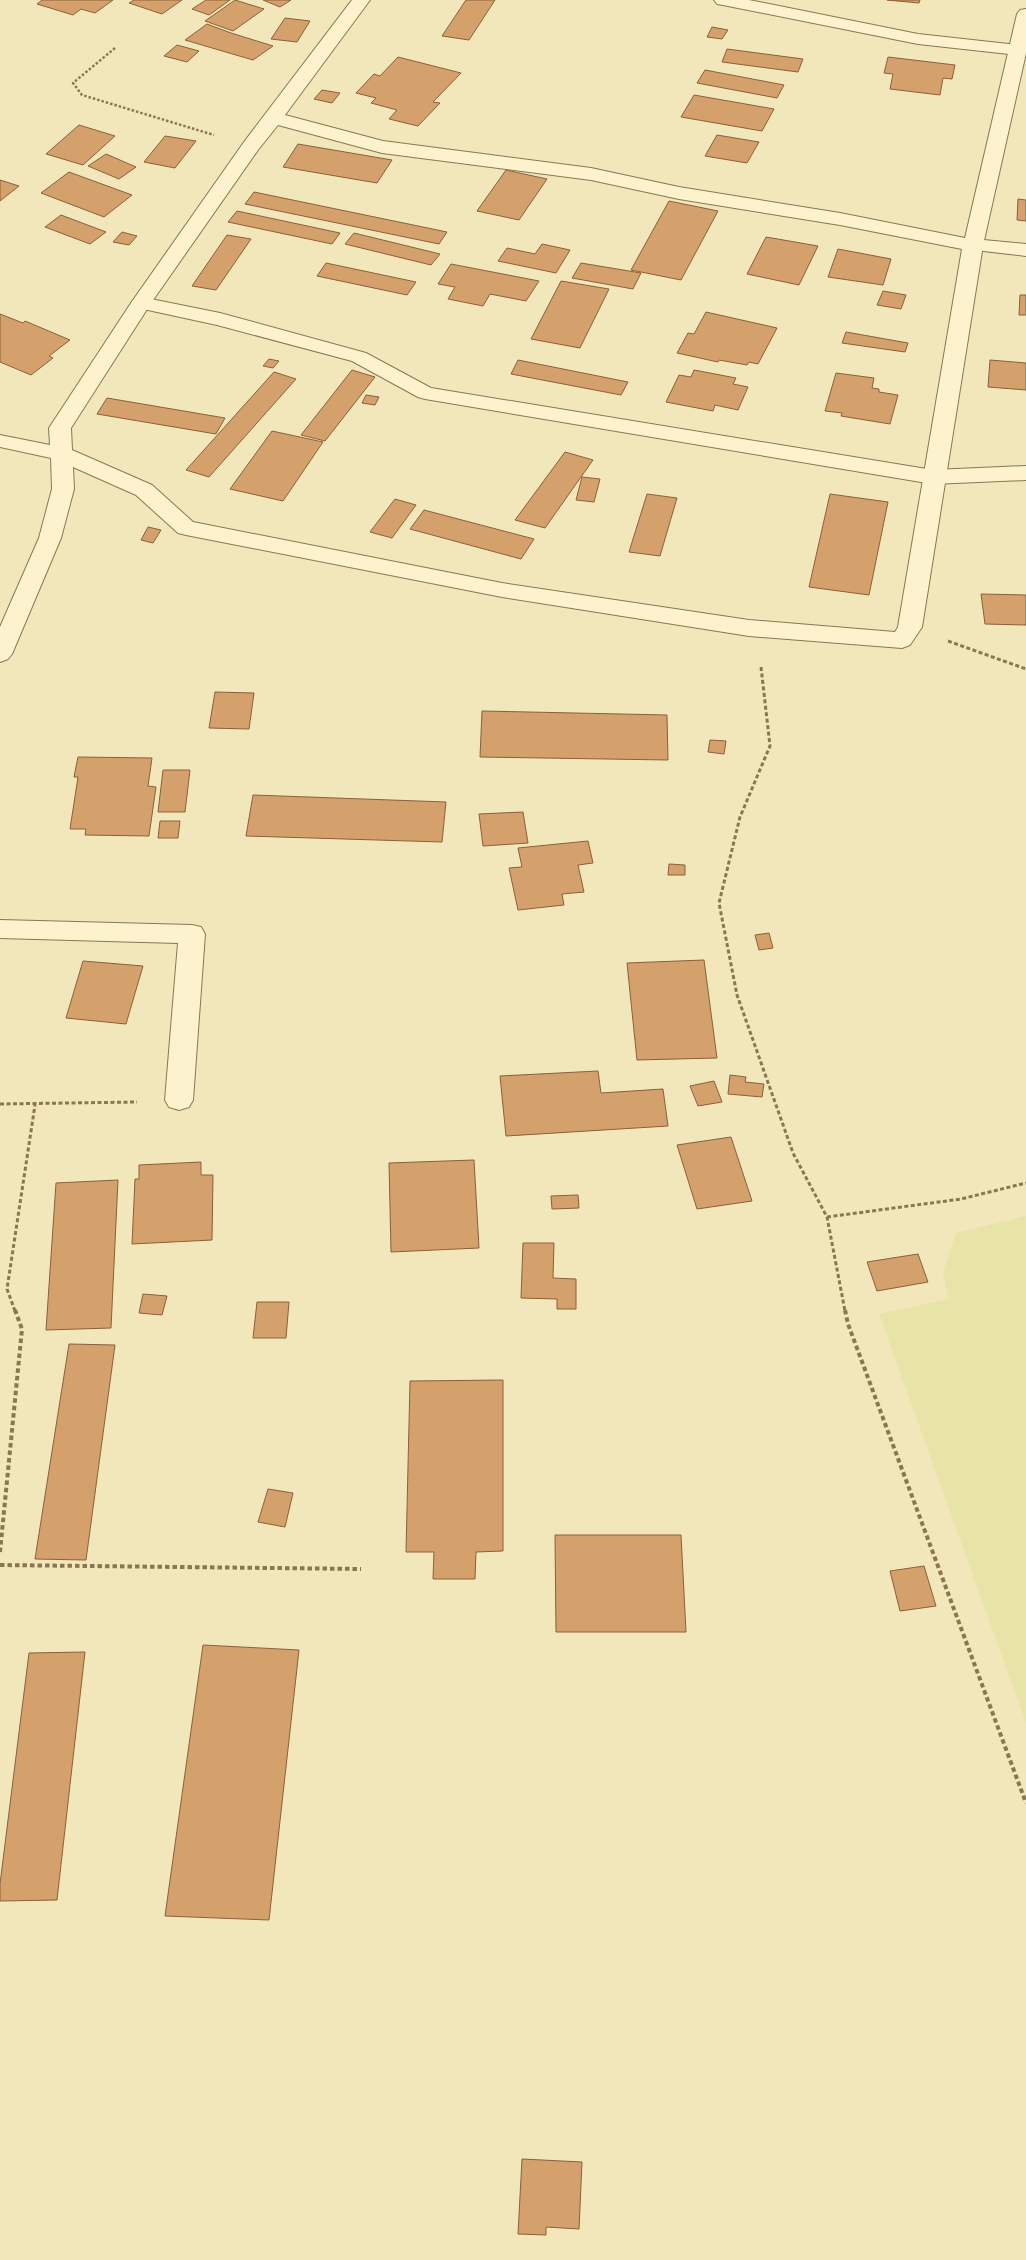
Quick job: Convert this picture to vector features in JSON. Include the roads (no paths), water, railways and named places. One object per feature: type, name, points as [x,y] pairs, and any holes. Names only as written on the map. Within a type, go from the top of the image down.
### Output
[{"type":"street","points":[[0,654],[50,538],[63,489],[60,428],[141,303],[250,146],[274,118],[361,0]]},
{"type":"street","points":[[723,0],[918,39],[1020,57]]},
{"type":"street","points":[[0,441],[62,454],[144,490],[186,528],[502,590],[768,630],[902,640],[910,627],[933,477],[974,245],[1020,57],[1026,14]]},
{"type":"street","points":[[274,118],[382,147],[590,174],[679,193],[840,219],[974,245],[1026,250]]},
{"type":"street","points":[[141,303],[220,319],[359,357],[425,393],[933,477],[1026,473]]},
{"type":"street","points":[[0,929],[192,934],[179,1100]]}]
